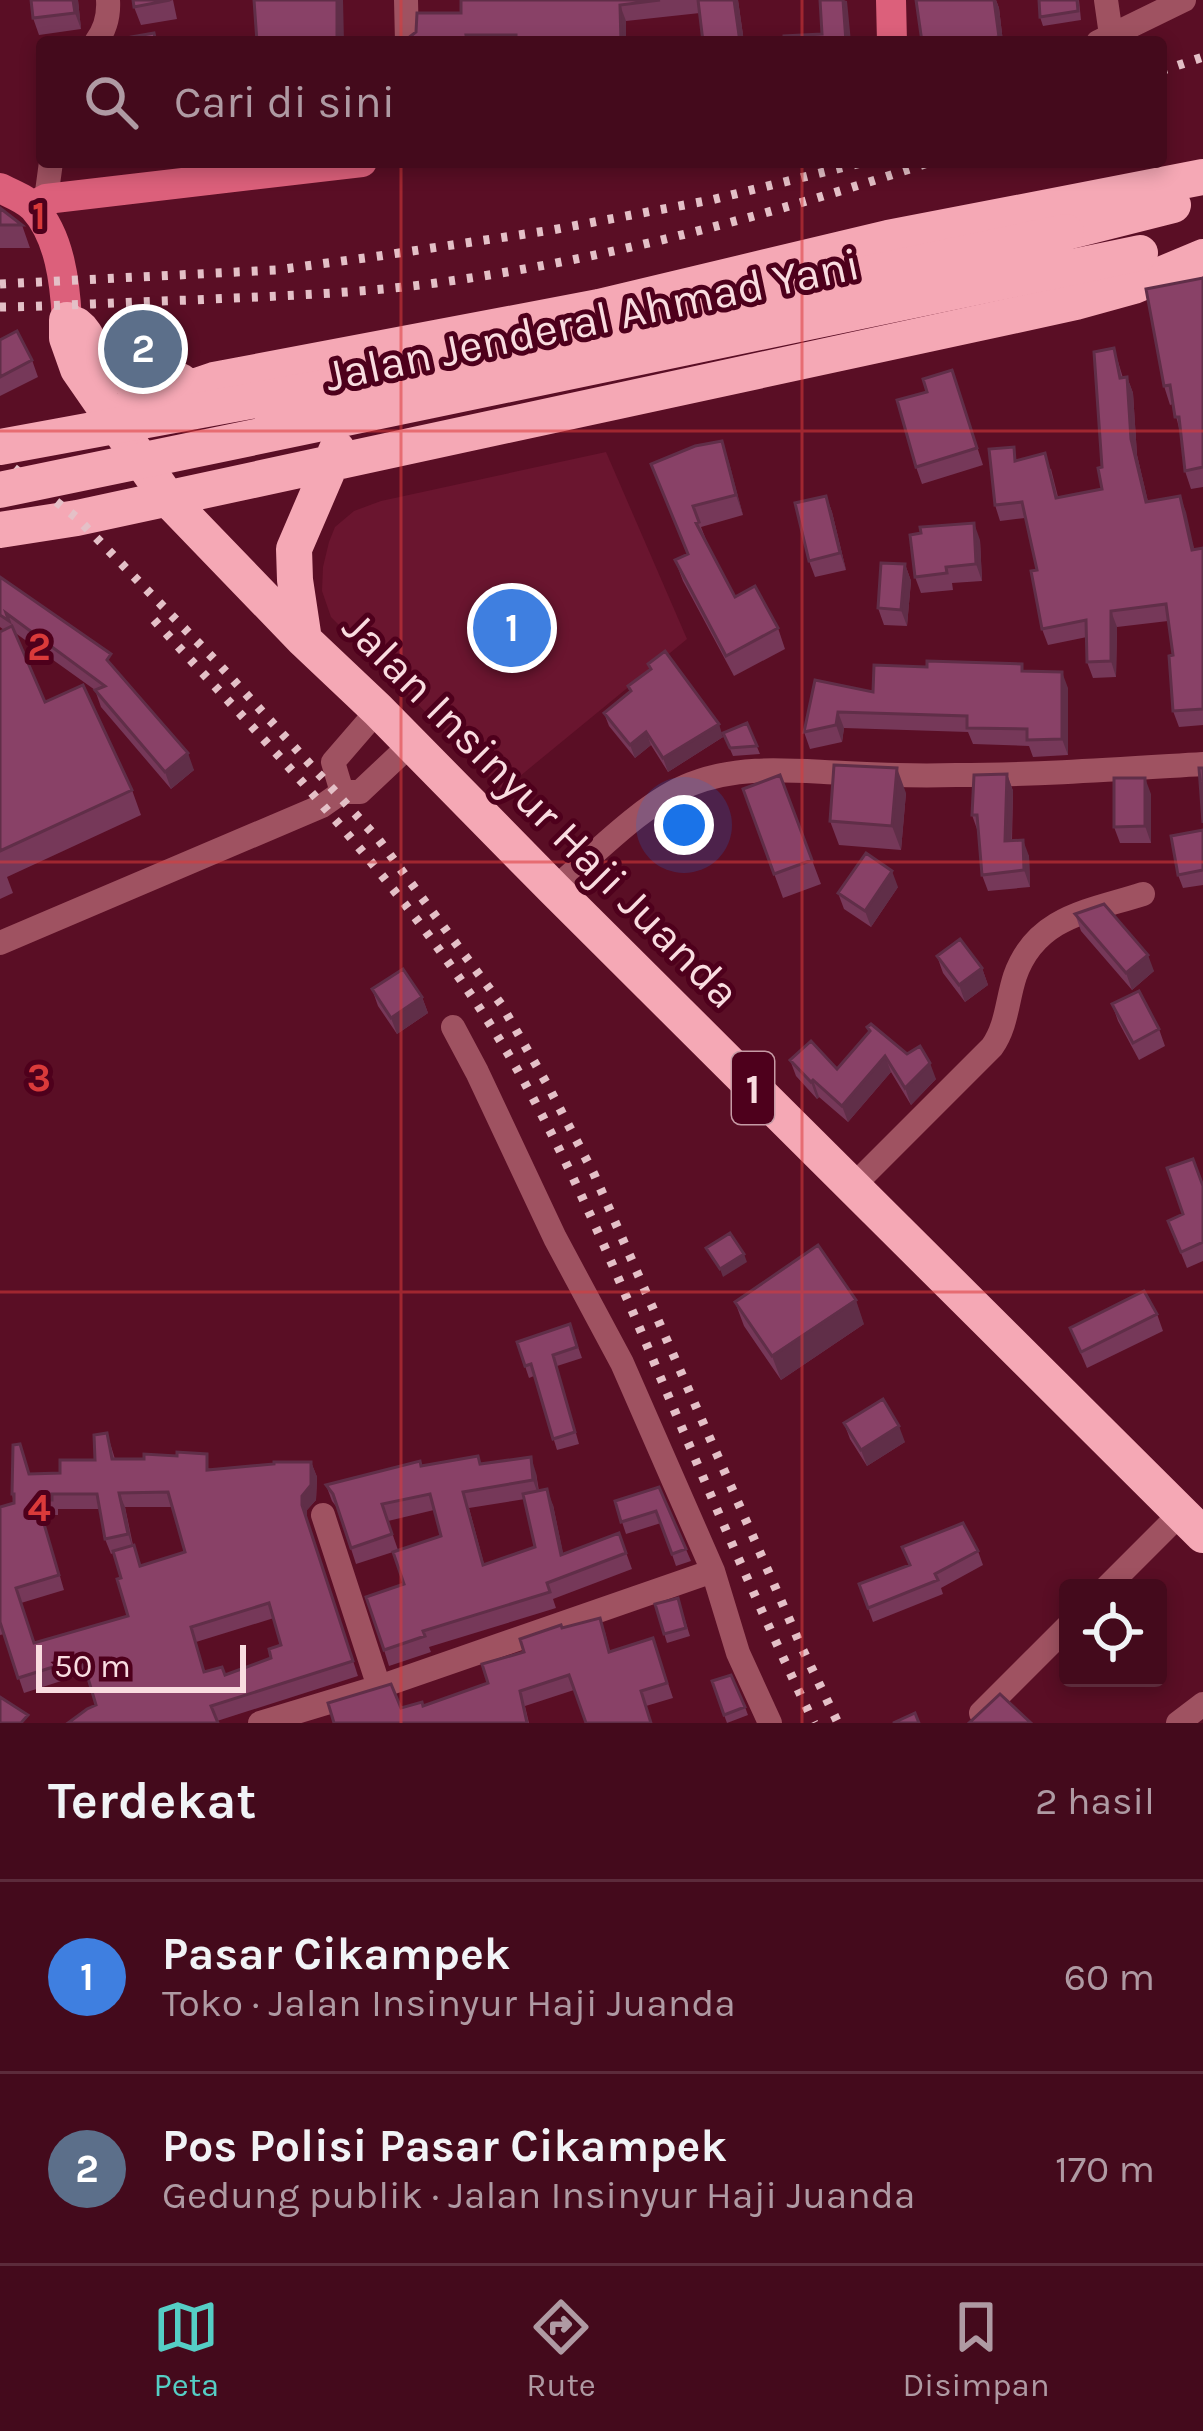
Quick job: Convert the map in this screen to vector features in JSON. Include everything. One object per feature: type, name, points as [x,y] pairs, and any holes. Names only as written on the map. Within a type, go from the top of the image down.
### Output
[{"type":"highway","points":[[109,416],[214,380],[599,307],[1133,176],[1203,177]]},
{"type":"highway","points":[[0,446],[332,386],[1066,232],[1203,197]]},
{"type":"highway","name":"Jalan Jenderal Ahmad Yani","points":[[0,490],[1140,253],[1203,235]]},
{"type":"highway","points":[[0,530],[168,499],[1076,302],[1134,286],[1203,257]]},
{"type":"highway","points":[[67,320],[83,330],[100,360],[132,382],[214,380]]},
{"type":"highway","name":"Jalan Insinyur Haji Juanda","points":[[67,320],[67,338],[78,369],[168,499],[1192,1524]]},
{"type":"highway","points":[[290,366],[326,388],[334,401],[340,432],[333,461],[295,549],[304,640]]},
{"type":"street","points":[[101,36],[108,0]]},
{"type":"street","points":[[406,0],[407,36]]},
{"type":"street","points":[[891,0],[892,36]]},
{"type":"street","points":[[1105,36],[1106,0]]},
{"type":"street","points":[[1109,36],[1184,0]]},
{"type":"street","points":[[49,168],[39,203],[57,248],[67,320]]},
{"type":"street","points":[[0,188],[39,203],[315,168]]},
{"type":"street","points":[[342,791],[333,762],[378,710]]},
{"type":"street","points":[[0,944],[322,806],[342,791],[360,791],[411,744]]},
{"type":"street","points":[[554,890],[658,800],[692,783],[729,774],[779,768],[956,776],[1203,764]]},
{"type":"street","points":[[852,1187],[992,1047],[1002,1033],[1022,958],[1036,938],[1071,916],[1143,893]]},
{"type":"street","points":[[452,1027],[622,1363],[713,1571],[738,1653],[770,1723]]},
{"type":"street","points":[[322,1515],[379,1687]]},
{"type":"street","points":[[1118,1579],[1192,1524]]},
{"type":"street","points":[[260,1723],[379,1687],[713,1571]]},
{"type":"street","points":[[981,1713],[1059,1635]]},
{"type":"street","points":[[1178,1723],[1203,1704]]},
{"type":"shaded area","points":[[606,452],[687,639],[503,790],[331,617],[322,591],[329,542],[335,527],[354,511],[381,501]]},
{"type":"building","points":[[31,0],[73,0],[75,13],[33,18]]},
{"type":"building","points":[[133,0],[170,0],[134,7]]},
{"type":"building","points":[[254,0],[337,0],[337,36],[257,36]]},
{"type":"building","points":[[461,0],[660,0],[620,5],[621,36],[411,36],[416,32],[417,13],[461,13]]},
{"type":"building","points":[[698,0],[734,0],[739,36],[702,36]]},
{"type":"building","points":[[820,0],[843,0],[846,36],[784,36],[822,34]]},
{"type":"building","points":[[916,0],[994,0],[999,36],[921,36]]},
{"type":"building","points":[[1039,0],[1077,0],[1078,11],[1040,17]]},
{"type":"building","points":[[0,208],[22,225],[0,225]]},
{"type":"building","points":[[1203,278],[1203,467],[1185,471],[1179,417],[1175,417],[1170,385],[1164,386],[1146,289]]},
{"type":"building","points":[[17,331],[32,360],[0,377],[0,340]]},
{"type":"building","points":[[1114,348],[1120,378],[1127,377],[1131,439],[1146,502],[1180,496],[1192,550],[1203,548],[1203,709],[1173,711],[1169,656],[1173,655],[1166,604],[1111,611],[1111,661],[1087,662],[1086,620],[1042,629],[1031,571],[1037,570],[1022,502],[995,505],[989,449],[1014,447],[1015,461],[1045,453],[1056,498],[1102,489],[1094,352]]},
{"type":"building","points":[[952,370],[977,448],[916,467],[897,400],[927,392],[923,379]]},
{"type":"building","points":[[722,441],[736,495],[693,506],[696,523],[735,597],[755,586],[778,628],[726,656],[675,560],[688,554],[651,464]]},
{"type":"building","points":[[826,496],[840,553],[809,561],[795,503]]},
{"type":"building","points":[[974,523],[976,564],[915,577],[910,535],[921,533],[920,527]]},
{"type":"building","points":[[881,563],[905,564],[901,610],[878,608]]},
{"type":"building","points":[[0,577],[111,654],[107,660],[188,753],[165,772],[95,690],[105,686],[6,613],[9,621],[0,615]]},
{"type":"building","points":[[12,626],[45,702],[83,685],[132,790],[0,851],[0,632]]},
{"type":"building","points":[[665,651],[719,724],[663,758],[646,732],[630,745],[604,713],[631,691],[628,686]]},
{"type":"building","points":[[927,661],[1022,664],[1022,671],[1062,672],[1062,739],[1027,740],[1027,729],[967,728],[967,716],[838,712],[836,725],[804,732],[815,680],[873,692],[874,665],[927,667]]},
{"type":"building","points":[[747,723],[757,746],[730,748],[723,733]]},
{"type":"building","points":[[834,765],[897,768],[892,826],[830,821]]},
{"type":"building","points":[[1199,768],[1203,768],[1203,823]]},
{"type":"building","points":[[1007,774],[1005,841],[1023,840],[1024,870],[982,875],[977,815],[972,815],[974,775]]},
{"type":"building","points":[[780,775],[812,860],[774,874],[743,789]]},
{"type":"building","points":[[1114,778],[1145,778],[1145,826],[1114,827]]},
{"type":"building","points":[[1203,830],[1203,870],[1178,875],[1171,836]]},
{"type":"building","points":[[866,853],[892,871],[865,911],[838,893]]},
{"type":"building","points":[[1104,904],[1148,955],[1126,973],[1075,914]]},
{"type":"building","points":[[960,939],[982,968],[959,985],[937,956]]},
{"type":"building","points":[[403,969],[422,997],[391,1018],[372,989]]},
{"type":"building","points":[[1139,991],[1159,1029],[1133,1043],[1112,1004]]},
{"type":"building","points":[[871,1024],[907,1054],[920,1046],[930,1063],[905,1088],[885,1056],[842,1106],[790,1060],[811,1041],[837,1069]]},
{"type":"building","points":[[1193,1159],[1203,1186],[1203,1242],[1181,1252],[1168,1221],[1183,1214],[1167,1168]]},
{"type":"building","points":[[730,1233],[744,1254],[720,1269],[706,1248]]},
{"type":"building","points":[[818,1245],[856,1300],[772,1356],[735,1302]]},
{"type":"building","points":[[1144,1291],[1157,1314],[1081,1352],[1070,1328]]},
{"type":"building","points":[[570,1324],[577,1347],[553,1355],[575,1432],[553,1439],[531,1364],[525,1366],[517,1342]]},
{"type":"building","points":[[883,1399],[899,1426],[861,1450],[844,1423]]},
{"type":"building","points":[[107,1433],[112,1459],[207,1454],[207,1470],[311,1462],[311,1485],[302,1496],[302,1505],[353,1661],[211,1706],[218,1723],[68,1723],[96,1705],[82,1658],[18,1678],[0,1622],[0,1507],[14,1503],[13,1445],[20,1444],[29,1474],[60,1473],[60,1460],[95,1460],[94,1435]],"holes":[[[168,1492],[185,1552],[140,1566],[134,1545],[113,1551],[128,1616],[34,1643],[16,1588],[59,1575],[37,1500],[52,1500],[52,1494],[97,1494],[105,1539],[128,1534],[119,1493]],[[269,1603],[281,1645],[269,1649],[271,1658],[225,1675],[222,1667],[204,1672],[191,1627]]]},
{"type":"building","points":[[478,1456],[480,1464],[531,1457],[533,1480],[463,1492],[483,1565],[535,1547],[523,1494],[547,1489],[561,1555],[619,1533],[626,1553],[547,1583],[550,1592],[423,1631],[425,1636],[384,1650],[366,1597],[404,1584],[393,1552],[441,1536],[430,1494],[382,1504],[392,1534],[351,1548],[326,1485],[420,1461],[421,1466]]},
{"type":"building","points":[[659,1487],[686,1549],[672,1554],[656,1511],[621,1522],[615,1501]]},
{"type":"building","points":[[963,1523],[978,1551],[935,1574],[938,1580],[868,1608],[859,1584],[910,1565],[902,1547]]},
{"type":"building","points":[[678,1598],[686,1628],[664,1634],[655,1604]]},
{"type":"building","points":[[600,1618],[609,1652],[653,1638],[667,1683],[641,1691],[651,1723],[586,1723],[569,1675],[520,1691],[527,1723],[334,1723],[328,1703],[391,1684],[401,1708],[422,1702],[423,1706],[488,1683],[482,1664],[524,1652],[520,1639]]},
{"type":"building","points":[[731,1675],[745,1707],[724,1715],[712,1681]]},
{"type":"building","points":[[1000,1694],[1031,1723],[969,1723]]},
{"type":"building","points":[[0,1697],[28,1715],[21,1723],[0,1723]]},
{"type":"building","points":[[915,1713],[919,1723],[893,1723]]},
{"type":"railway","points":[[1167,69],[1203,57]]},
{"type":"railway","points":[[0,284],[276,270],[379,256],[711,200],[841,168]]},
{"type":"railway","points":[[0,307],[345,292],[499,273],[686,234],[912,168]]},
{"type":"railway","points":[[0,457],[77,518],[216,661],[379,840],[501,1004],[594,1174],[838,1723]]},
{"type":"railway","points":[[154,620],[355,843],[489,1022],[585,1202],[814,1723]]},
{"type":"place","name":"Pos Polisi Pasar Cikampek","points":[[143,349]]},
{"type":"place","name":"Pasar Cikampek","points":[[512,628]]}]
